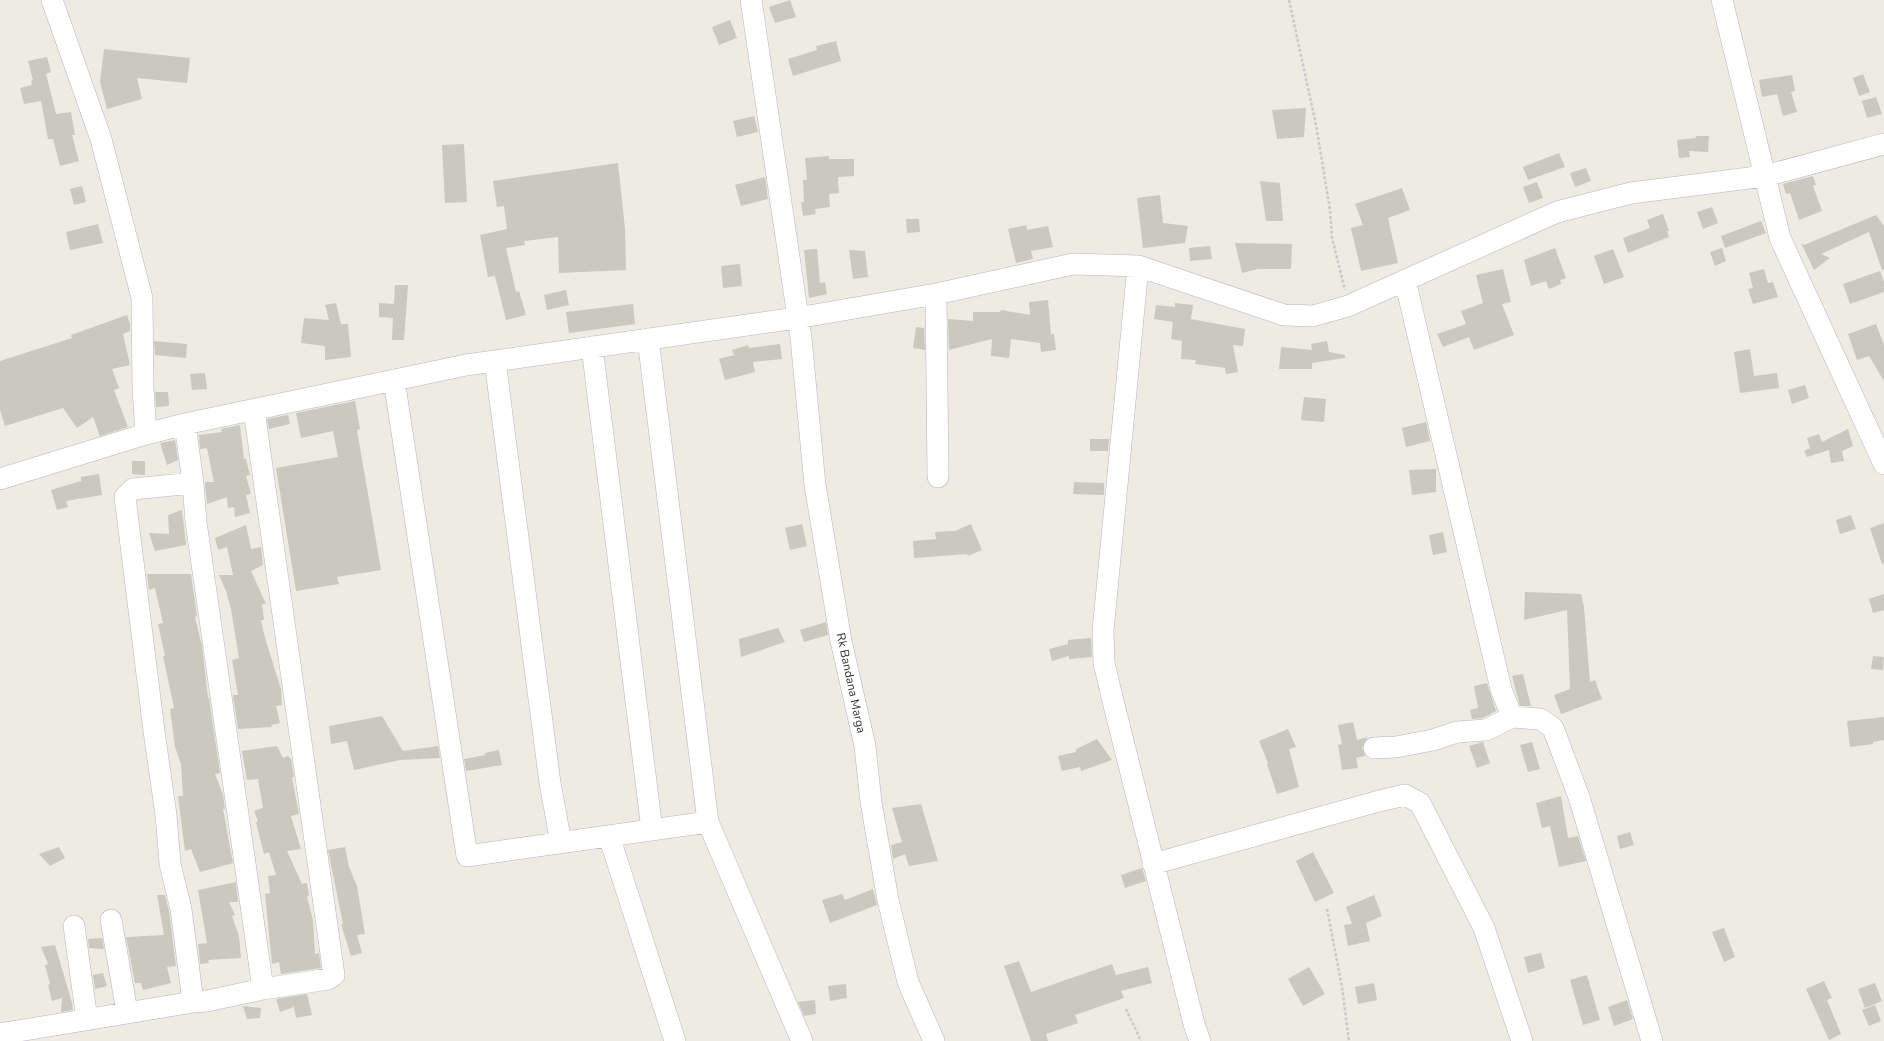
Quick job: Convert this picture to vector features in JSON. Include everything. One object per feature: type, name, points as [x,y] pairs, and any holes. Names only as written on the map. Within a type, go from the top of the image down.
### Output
[{"type":"street","points":[[52,0],[101,139],[142,298],[143,388],[146,434]]},
{"type":"street","name":"Rk Bandana Marga","points":[[751,0],[801,338],[815,485],[841,641],[864,746],[881,868],[908,982],[934,1041]]},
{"type":"street","points":[[1722,0],[1780,238],[1884,464]]},
{"type":"street","points":[[0,479],[146,434],[185,424],[394,380],[495,361],[797,318],[936,294],[1073,264],[1138,266],[1284,315],[1313,316],[1348,306],[1557,212],[1630,193],[1764,176],[1884,144]]},
{"type":"street","points":[[1138,266],[1103,631],[1104,663],[1153,864],[1194,1024],[1200,1041]]},
{"type":"street","points":[[1405,280],[1499,681],[1512,717]]},
{"type":"street","points":[[936,294],[938,477]]},
{"type":"street","points":[[648,339],[708,822],[802,1041]]},
{"type":"street","points":[[592,347],[652,830]]},
{"type":"street","points":[[495,361],[550,783],[561,843]]},
{"type":"street","points":[[394,380],[467,856],[708,822]]},
{"type":"street","points":[[0,1034],[127,1012],[192,1002],[207,1002],[263,989],[328,979],[334,975],[254,410]]},
{"type":"street","points":[[185,424],[199,545],[263,989]]},
{"type":"street","points":[[192,1002],[180,909],[170,864],[166,815],[125,497],[133,489],[193,483]]},
{"type":"street","points":[[1374,748],[1396,747],[1433,740],[1457,732],[1486,730],[1512,717],[1540,719],[1553,728],[1579,797],[1652,1041]]},
{"type":"street","points":[[1153,864],[1378,801],[1405,795],[1420,803],[1484,928],[1522,1041]]},
{"type":"street","points":[[609,836],[675,1041]]},
{"type":"street","points":[[111,920],[127,1012]]},
{"type":"street","points":[[74,926],[87,1020]]},
{"type":"path","points":[[1289,0],[1316,125],[1332,238],[1348,306]]},
{"type":"path","points":[[1327,909],[1342,988],[1349,1041]]},
{"type":"path","points":[[1126,1009],[1141,1041]]},
{"type":"building","points":[[790,0],[796,17],[775,23],[769,7]]},
{"type":"building","points":[[730,20],[737,38],[719,45],[712,27]]},
{"type":"building","points":[[836,41],[841,61],[793,76],[788,59],[817,50],[816,46]]},
{"type":"building","points":[[104,49],[190,58],[187,83],[137,78],[142,99],[107,109],[100,82]]},
{"type":"building","points":[[47,57],[51,72],[46,74],[56,114],[71,112],[75,135],[72,135],[79,161],[60,166],[53,139],[48,139],[41,101],[24,104],[20,88],[32,85],[31,81],[33,80],[28,61]]},
{"type":"building","points":[[1863,74],[1870,92],[1859,96],[1853,78]]},
{"type":"building","points":[[1792,75],[1795,91],[1791,92],[1797,112],[1783,116],[1777,94],[1762,97],[1759,80]]},
{"type":"building","points":[[1876,97],[1882,114],[1867,118],[1862,101]]},
{"type":"building","points":[[1306,108],[1304,137],[1277,139],[1272,110]]},
{"type":"building","points":[[754,116],[758,132],[737,137],[733,121]]},
{"type":"building","points":[[1696,136],[1709,136],[1708,152],[1689,151],[1690,157],[1679,158],[1677,140],[1696,138]]},
{"type":"building","points":[[464,144],[467,202],[445,203],[442,145]]},
{"type":"building","points":[[1559,153],[1565,167],[1528,180],[1523,167]]},
{"type":"building","points":[[829,156],[829,159],[854,159],[854,176],[838,177],[839,193],[829,194],[830,207],[815,209],[816,214],[803,216],[801,202],[804,202],[803,180],[807,180],[805,158]]},
{"type":"building","points":[[618,163],[625,229],[626,270],[559,273],[558,237],[524,241],[525,245],[506,248],[516,292],[519,291],[526,315],[506,320],[495,276],[488,277],[480,235],[507,229],[504,206],[497,207],[493,181]]},
{"type":"building","points":[[1586,168],[1591,181],[1575,187],[1570,173]]},
{"type":"building","points":[[1813,176],[1816,185],[1813,186],[1822,211],[1799,220],[1790,193],[1786,194],[1783,184]]},
{"type":"building","points":[[765,177],[768,199],[741,206],[735,185]]},
{"type":"building","points":[[1260,181],[1280,183],[1283,221],[1266,221]]},
{"type":"building","points":[[1537,182],[1543,198],[1529,203],[1523,187]]},
{"type":"building","points":[[82,186],[86,202],[74,205],[70,189]]},
{"type":"building","points":[[1402,188],[1410,210],[1388,218],[1398,263],[1361,271],[1351,228],[1363,225],[1355,204]]},
{"type":"building","points":[[1160,195],[1163,223],[1188,226],[1185,243],[1143,248],[1137,198]]},
{"type":"building","points":[[1712,207],[1718,223],[1703,229],[1697,212]]},
{"type":"building","points":[[1663,214],[1669,231],[1667,231],[1669,237],[1628,253],[1623,238],[1650,228],[1647,220]]},
{"type":"building","points":[[1876,215],[1884,226],[1884,269],[1882,270],[1869,232],[1821,254],[1830,258],[1814,270],[1801,243],[1804,245]]},
{"type":"building","points":[[906,219],[919,219],[920,232],[907,233]]},
{"type":"building","points":[[1761,221],[1766,233],[1725,248],[1721,236]]},
{"type":"building","points":[[98,224],[103,243],[70,250],[66,232]]},
{"type":"building","points":[[1026,225],[1027,230],[1048,226],[1053,247],[1031,251],[1033,259],[1016,263],[1008,229]]},
{"type":"building","points":[[1235,243],[1292,244],[1291,269],[1258,269],[1242,273]]},
{"type":"building","points":[[1210,246],[1212,259],[1190,261],[1189,248]]},
{"type":"building","points":[[1555,248],[1566,278],[1560,280],[1561,284],[1549,289],[1546,281],[1531,286],[1524,260]]},
{"type":"building","points":[[1722,248],[1726,261],[1715,266],[1710,252]]},
{"type":"building","points":[[817,249],[820,283],[825,282],[827,294],[809,298],[804,250]]},
{"type":"building","points":[[1613,249],[1624,277],[1604,284],[1594,256]]},
{"type":"building","points":[[849,250],[865,251],[868,277],[853,279]]},
{"type":"building","points":[[740,264],[742,286],[723,288],[721,266]]},
{"type":"building","points":[[1503,269],[1511,302],[1502,304],[1514,335],[1474,350],[1469,337],[1443,347],[1437,334],[1466,324],[1461,311],[1483,303],[1476,275]]},
{"type":"building","points":[[1764,269],[1768,283],[1773,282],[1778,297],[1753,304],[1748,289],[1753,288],[1749,273]]},
{"type":"building","points":[[1880,271],[1884,282],[1884,292],[1850,304],[1843,284]]},
{"type":"building","points":[[395,285],[408,285],[404,340],[392,340],[393,318],[379,317],[379,303],[394,304]]},
{"type":"building","points":[[566,290],[569,305],[547,310],[544,295]]},
{"type":"building","points":[[1048,300],[1051,335],[1054,334],[1056,350],[1041,352],[1040,343],[1011,339],[1009,358],[991,356],[992,339],[949,350],[948,319],[973,321],[973,312],[1000,312],[1001,310],[1030,315],[1029,302]]},
{"type":"building","points":[[336,303],[341,324],[348,324],[351,357],[325,360],[325,346],[301,343],[304,318],[329,320],[325,305]]},
{"type":"building","points":[[1175,303],[1193,305],[1191,319],[1245,329],[1243,346],[1233,345],[1238,372],[1226,374],[1225,368],[1195,364],[1196,360],[1181,359],[1182,341],[1171,339],[1173,322],[1154,319],[1156,305],[1175,307]]},
{"type":"building","points":[[633,304],[635,324],[569,333],[566,312]]},
{"type":"building","points":[[127,315],[130,324],[130,331],[123,334],[130,365],[112,369],[119,388],[114,390],[128,427],[100,436],[93,417],[77,428],[63,408],[5,426],[0,410],[0,361],[72,338],[71,335]]},
{"type":"building","points":[[1876,324],[1884,345],[1884,381],[1869,356],[1857,360],[1848,334]]},
{"type":"building","points":[[916,327],[924,328],[925,350],[913,348]]},
{"type":"building","points":[[154,341],[187,344],[186,358],[155,355]]},
{"type":"building","points":[[1327,341],[1329,352],[1345,355],[1345,358],[1312,363],[1312,369],[1279,369],[1281,347],[1312,350],[1311,344]]},
{"type":"building","points":[[780,344],[782,359],[753,362],[755,372],[725,380],[719,359],[734,355],[732,350],[748,345],[749,348]]},
{"type":"building","points":[[1750,349],[1754,376],[1777,373],[1779,388],[1740,393],[1734,352]]},
{"type":"building","points":[[205,373],[207,389],[192,390],[190,374]]},
{"type":"building","points":[[1805,385],[1809,398],[1792,404],[1788,390]]},
{"type":"building","points":[[155,392],[168,392],[169,406],[156,407]]},
{"type":"building","points":[[1304,397],[1326,399],[1324,422],[1301,420]]},
{"type":"building","points":[[355,401],[360,429],[357,430],[381,570],[337,577],[339,584],[296,591],[276,468],[338,457],[333,431],[301,438],[296,413]]},
{"type":"building","points":[[288,415],[290,424],[269,429],[267,419]]},
{"type":"building","points":[[1426,422],[1430,441],[1406,447],[1402,428]]},
{"type":"building","points":[[240,425],[244,459],[246,459],[250,475],[246,476],[251,494],[246,495],[250,513],[235,517],[234,507],[228,508],[227,497],[207,504],[205,482],[214,482],[207,448],[200,449],[199,435],[222,432],[221,429]]},
{"type":"building","points":[[1848,429],[1853,446],[1842,451],[1844,461],[1831,463],[1829,450],[1807,457],[1804,451],[1810,448],[1807,438],[1819,434],[1822,442]]},
{"type":"building","points":[[1090,439],[1109,439],[1108,451],[1090,451]]},
{"type":"building","points":[[175,440],[178,460],[167,465],[160,443]]},
{"type":"building","points":[[132,461],[145,461],[145,475],[132,474]]},
{"type":"building","points":[[1436,469],[1436,492],[1412,495],[1409,470]]},
{"type":"building","points":[[99,474],[102,495],[66,501],[68,507],[57,510],[51,490],[81,481],[81,477]]},
{"type":"building","points":[[1074,482],[1104,483],[1104,495],[1073,494]]},
{"type":"building","points":[[182,510],[186,545],[155,551],[149,533],[169,534],[168,515]]},
{"type":"building","points":[[1851,515],[1856,529],[1840,534],[1836,520]]},
{"type":"building","points":[[1884,523],[1884,563],[1882,564],[1870,528]]},
{"type":"building","points":[[802,524],[807,546],[790,550],[785,528]]},
{"type":"building","points":[[971,524],[982,550],[968,556],[967,554],[914,558],[913,541],[936,539],[935,532],[955,531]]},
{"type":"building","points":[[246,525],[251,549],[261,547],[263,565],[251,571],[266,604],[262,604],[264,620],[261,620],[281,689],[282,705],[276,706],[280,723],[271,725],[272,727],[238,729],[233,695],[238,695],[232,660],[239,658],[231,609],[226,591],[219,575],[233,575],[227,547],[218,550],[215,538]]},
{"type":"building","points":[[1443,532],[1447,552],[1433,555],[1429,535]]},
{"type":"building","points":[[147,574],[191,574],[197,616],[195,617],[202,646],[208,698],[220,773],[215,774],[223,795],[225,809],[223,809],[233,863],[200,872],[191,849],[185,851],[178,796],[183,796],[181,764],[175,747],[170,709],[174,708],[158,624],[163,623],[155,588],[149,590]]},
{"type":"building","points":[[1525,592],[1581,594],[1584,607],[1590,682],[1595,680],[1602,699],[1561,714],[1554,695],[1570,689],[1567,610],[1524,620]]},
{"type":"building","points":[[1884,594],[1884,610],[1873,613],[1869,599]]},
{"type":"building","points":[[826,622],[828,635],[804,642],[800,630]]},
{"type":"building","points":[[778,628],[785,642],[741,657],[739,639]]},
{"type":"building","points":[[1091,638],[1092,657],[1069,659],[1069,656],[1052,661],[1049,649],[1068,644],[1068,640]]},
{"type":"building","points":[[1873,656],[1884,657],[1883,670],[1871,669]]},
{"type":"building","points":[[1523,674],[1531,706],[1520,706],[1512,676]]},
{"type":"building","points":[[1487,683],[1496,711],[1483,718],[1472,719],[1470,710],[1478,708],[1474,686]]},
{"type":"building","points":[[382,716],[403,751],[438,746],[440,758],[400,760],[354,770],[347,741],[331,744],[329,726]]},
{"type":"building","points":[[1884,717],[1884,740],[1873,742],[1873,744],[1850,747],[1847,721]]},
{"type":"building","points":[[1353,722],[1357,740],[1367,737],[1362,748],[1365,756],[1356,758],[1358,768],[1342,770],[1338,745],[1342,744],[1338,725]]},
{"type":"building","points":[[1288,729],[1296,747],[1289,749],[1299,787],[1277,794],[1267,764],[1268,763],[1259,741]]},
{"type":"building","points":[[1097,739],[1112,760],[1081,771],[1080,767],[1062,771],[1058,756],[1076,752],[1076,749]]},
{"type":"building","points":[[1483,742],[1490,763],[1477,768],[1469,746]]},
{"type":"building","points":[[1532,742],[1540,769],[1528,772],[1520,745]]},
{"type":"building","points":[[277,746],[283,758],[288,756],[291,759],[294,777],[292,777],[299,814],[291,816],[301,849],[287,851],[302,884],[307,883],[309,895],[307,897],[313,920],[315,954],[319,953],[321,968],[281,974],[279,962],[272,964],[265,894],[270,893],[268,876],[276,875],[269,852],[264,854],[256,822],[258,821],[254,811],[263,808],[258,779],[247,780],[242,751]]},
{"type":"building","points":[[499,750],[502,765],[466,771],[464,759],[485,755],[485,753]]},
{"type":"building","points":[[1561,796],[1568,838],[1578,836],[1586,861],[1559,867],[1550,826],[1542,828],[1536,803]]},
{"type":"building","points":[[921,804],[938,861],[909,866],[905,854],[893,859],[891,845],[902,842],[892,808]]},
{"type":"building","points":[[1630,832],[1634,845],[1620,849],[1617,836]]},
{"type":"building","points":[[59,847],[65,858],[50,866],[39,854]]},
{"type":"building","points":[[345,847],[349,867],[357,886],[365,934],[357,935],[362,953],[351,956],[341,924],[343,924],[328,850]]},
{"type":"building","points":[[1313,852],[1334,893],[1315,902],[1296,861]]},
{"type":"building","points":[[1142,868],[1146,881],[1125,888],[1121,875]]},
{"type":"building","points":[[236,882],[238,902],[229,902],[235,915],[232,916],[239,936],[241,958],[208,960],[209,963],[200,964],[198,944],[207,943],[198,890]]},
{"type":"building","points":[[873,889],[877,905],[830,923],[822,900],[842,894],[845,900]]},
{"type":"building","points":[[157,895],[165,895],[169,911],[176,966],[167,967],[171,983],[143,990],[141,983],[135,983],[126,937],[164,935]]},
{"type":"building","points":[[1374,895],[1382,916],[1366,923],[1370,941],[1348,946],[1344,925],[1352,924],[1346,907]]},
{"type":"building","points":[[1724,928],[1735,957],[1724,962],[1712,932]]},
{"type":"building","points":[[102,938],[104,949],[89,948],[88,939]]},
{"type":"building","points":[[55,945],[73,1010],[61,1012],[62,998],[52,1001],[48,985],[50,984],[45,965],[48,964],[41,947]]},
{"type":"building","points":[[1541,953],[1545,968],[1528,973],[1524,957]]},
{"type":"building","points":[[1019,961],[1031,992],[1112,964],[1116,975],[1148,967],[1152,983],[1121,991],[1124,998],[1075,1015],[1078,1023],[1046,1034],[1048,1041],[1031,1041],[1004,966]]},
{"type":"building","points":[[1309,967],[1325,994],[1303,1006],[1288,979]]},
{"type":"building","points":[[103,973],[107,986],[95,989],[93,975]]},
{"type":"building","points":[[1587,975],[1600,1020],[1583,1025],[1570,980]]},
{"type":"building","points":[[1824,981],[1832,998],[1827,1000],[1841,1034],[1829,1040],[1806,989]]},
{"type":"building","points":[[1374,983],[1377,1000],[1358,1004],[1355,987]]},
{"type":"building","points":[[1875,983],[1882,1001],[1865,1008],[1858,989]]},
{"type":"building","points":[[846,984],[847,998],[830,1001],[828,986]]},
{"type":"building","points":[[307,994],[312,1015],[296,1018],[294,1007],[280,1012],[276,999]]},
{"type":"building","points":[[815,1000],[816,1014],[804,1016],[798,1002]]},
{"type":"building","points":[[1627,1000],[1633,1019],[1614,1026],[1608,1007]]},
{"type":"building","points":[[1875,1005],[1881,1021],[1869,1026],[1862,1010]]},
{"type":"building","points":[[243,1006],[261,1008],[260,1018],[247,1019]]}]
